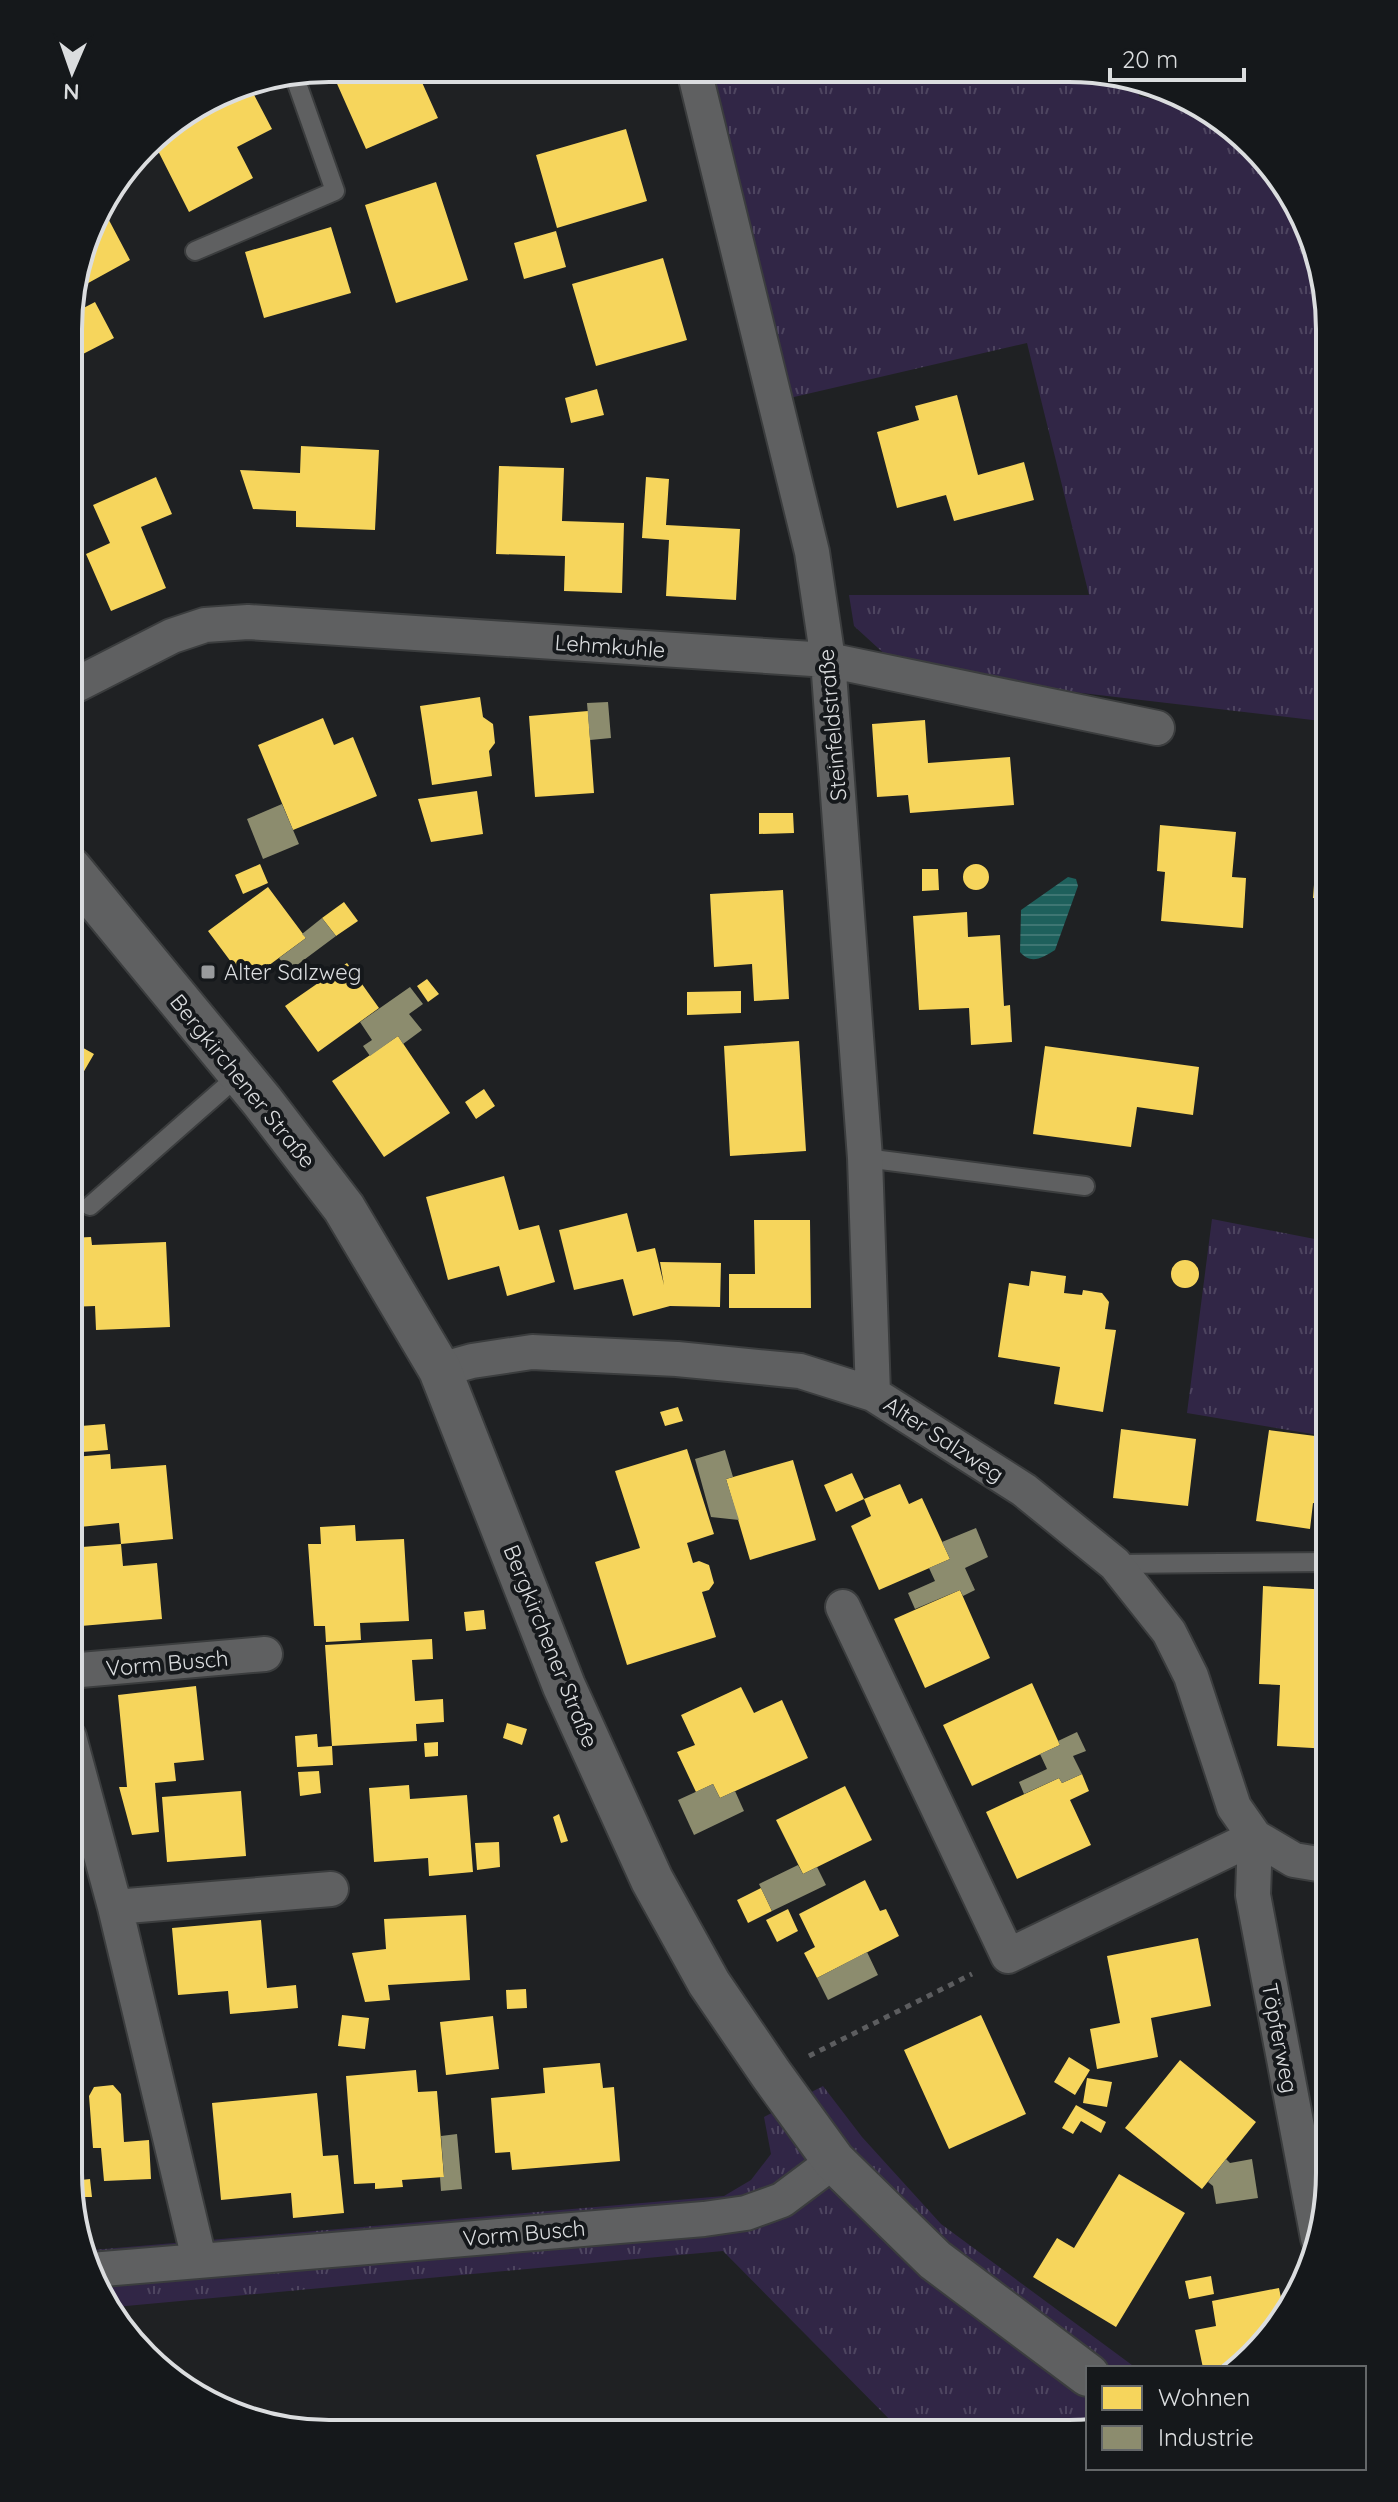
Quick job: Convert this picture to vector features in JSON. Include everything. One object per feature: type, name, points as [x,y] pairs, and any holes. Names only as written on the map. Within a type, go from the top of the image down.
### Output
[{"type":"street","name":"Steinfeldstraße","points":[[697,82],[812,552],[828,660],[865,1158],[873,1394]]},
{"type":"street","name":"Lehmkuhle","points":[[82,682],[172,636],[205,625],[248,622],[828,660],[1157,728]]},
{"type":"street","name":"Bergkirchener Straße","points":[[82,914],[239,1075],[344,1208],[440,1370],[564,1686],[652,1880],[709,1983],[771,2074],[834,2161],[935,2260],[1086,2373]]},
{"type":"street","name":"Alter Salzweg","points":[[440,1370],[472,1361],[532,1352],[677,1359],[800,1371],[873,1394],[1024,1490],[1115,1564],[1169,1632],[1191,1676],[1234,1807],[1255,1837],[1294,1860],[1315,1864]]},
{"type":"street","points":[[843,1607],[1008,1956],[1255,1837]]},
{"type":"street","name":"Vorm Busch","points":[[82,1670],[265,1654]]},
{"type":"street","points":[[82,1785],[115,1907],[199,2259]]},
{"type":"street","name":"Töpferweg","points":[[1255,1837],[1253,1895],[1313,2209]]},
{"type":"street","points":[[115,1907],[331,1889]]},
{"type":"street","name":"Vorm Busch","points":[[102,2269],[746,2213],[782,2200],[834,2161]]},
{"type":"lane","points":[[195,251],[335,191],[297,84]]},
{"type":"lane","points":[[90,1206],[239,1075]]},
{"type":"lane","points":[[865,1158],[1085,1186]]},
{"type":"lane","points":[[1115,1564],[1315,1562]]},
{"type":"path","points":[[771,2074],[1008,1956]]},
{"type":"green space","points":[[704,82],[1069,82],[1117,87],[1178,107],[1232,143],[1255,166],[1291,220],[1311,281],[1316,329],[1316,720],[1030,687],[890,659],[854,626],[849,595],[1089,595],[1027,343],[781,400]]},
{"type":"green space","points":[[1212,1219],[1316,1239],[1315,1435],[1187,1413]]},
{"type":"green space","points":[[823,2086],[862,2137],[941,2224],[1133,2366],[1086,2366],[1086,2419],[890,2420],[723,2251],[122,2306],[107,2282],[94,2250],[724,2196],[751,2180],[771,2154],[764,2117]]},
{"type":"water","points":[[1068,877],[1076,879],[1078,886],[1055,950],[1041,958],[1024,956],[1020,952],[1021,910]]},
{"type":"building: Wohnen","points":[[336,82],[422,82],[438,118],[366,149]]},
{"type":"building: Wohnen","points":[[253,94],[272,129],[237,147],[253,178],[189,212],[158,151],[205,115]]},
{"type":"building: Wohnen","points":[[626,129],[647,201],[557,228],[536,155]]},
{"type":"building: Wohnen","points":[[436,182],[468,280],[396,303],[365,205]]},
{"type":"building: Wohnen","points":[[108,219],[130,260],[86,284],[95,249]]},
{"type":"building: Wohnen","points":[[331,227],[351,293],[264,318],[245,252]]},
{"type":"building: Wohnen","points":[[556,231],[566,267],[524,279],[514,243]]},
{"type":"building: Wohnen","points":[[663,258],[687,340],[596,366],[572,284]]},
{"type":"building: Wohnen","points":[[95,302],[114,338],[83,354],[82,329],[83,308]]},
{"type":"building: Wohnen","points":[[597,389],[604,415],[571,423],[565,398]]},
{"type":"building: Wohnen","points":[[957,395],[978,475],[1024,462],[1034,500],[954,521],[946,495],[897,508],[877,432],[919,420],[915,406]]},
{"type":"building: Wohnen","points":[[301,446],[379,450],[375,530],[296,527],[296,511],[253,509],[240,470],[300,473]]},
{"type":"building: Wohnen","points":[[499,466],[564,468],[562,521],[624,523],[622,593],[564,591],[565,556],[496,554]]},
{"type":"building: Wohnen","points":[[156,477],[172,514],[141,527],[166,588],[111,611],[86,554],[110,543],[93,505]]},
{"type":"building: Wohnen","points":[[646,477],[669,479],[666,525],[740,529],[736,600],[666,596],[669,540],[642,538]]},
{"type":"building: Wohnen","points":[[480,697],[483,717],[493,724],[495,743],[489,751],[492,776],[432,785],[420,706]]},
{"type":"building: Wohnen","points":[[588,711],[594,793],[535,797],[529,716]]},
{"type":"building: Wohnen","points":[[323,718],[334,745],[353,737],[377,796],[293,830],[258,745]]},
{"type":"building: Wohnen","points":[[925,720],[928,763],[1010,757],[1014,805],[910,813],[908,795],[877,797],[872,724]]},
{"type":"building: Wohnen","points":[[477,791],[483,834],[431,842],[418,799]]},
{"type":"building: Wohnen","points":[[759,813],[793,813],[794,833],[759,834]]},
{"type":"building: Wohnen","points":[[1160,825],[1236,832],[1232,877],[1246,878],[1243,928],[1161,921],[1165,872],[1157,871]]},
{"type":"building: Wohnen","points":[[1316,862],[1316,898],[1313,898]]},
{"type":"building: Wohnen","points":[[260,864],[268,883],[243,894],[235,875]]},
{"type":"building: Wohnen","points":[[976,864],[985,868],[989,877],[985,886],[976,890],[967,886],[963,877],[967,868]]},
{"type":"building: Wohnen","points":[[922,869],[938,869],[939,890],[922,891]]},
{"type":"building: Wohnen","points":[[268,887],[306,938],[246,982],[208,931]]},
{"type":"building: Wohnen","points":[[783,890],[789,999],[754,1001],[752,964],[714,967],[710,894]]},
{"type":"building: Wohnen","points":[[344,902],[358,921],[336,936],[322,918]]},
{"type":"building: Wohnen","points":[[967,912],[968,937],[1000,935],[1004,1006],[1010,1005],[1012,1042],[971,1045],[969,1008],[919,1010],[913,916]]},
{"type":"building: Wohnen","points":[[347,963],[379,1008],[318,1052],[285,1006]]},
{"type":"building: Wohnen","points":[[427,979],[439,994],[428,1002],[417,986]]},
{"type":"building: Wohnen","points":[[741,991],[741,1013],[687,1015],[687,992]]},
{"type":"building: Wohnen","points":[[398,1036],[450,1113],[384,1157],[332,1081]]},
{"type":"building: Wohnen","points":[[799,1041],[806,1151],[730,1156],[724,1046]]},
{"type":"building: Wohnen","points":[[1045,1046],[1199,1067],[1193,1115],[1137,1107],[1131,1147],[1033,1134]]},
{"type":"building: Wohnen","points":[[82,1047],[94,1054],[82,1075]]},
{"type":"building: Wohnen","points":[[484,1089],[495,1106],[476,1119],[465,1102]]},
{"type":"building: Wohnen","points":[[504,1176],[519,1230],[539,1225],[555,1282],[507,1296],[499,1266],[448,1280],[426,1197]]},
{"type":"building: Wohnen","points":[[627,1213],[637,1252],[655,1248],[664,1285],[660,1262],[721,1263],[720,1307],[670,1306],[633,1316],[623,1279],[574,1290],[559,1230]]},
{"type":"building: Wohnen","points":[[754,1220],[810,1220],[811,1308],[729,1308],[729,1274],[755,1274]]},
{"type":"building: Wohnen","points":[[82,1237],[91,1237],[92,1245],[166,1242],[170,1327],[96,1330],[95,1306],[82,1306]]},
{"type":"building: Wohnen","points":[[1185,1260],[1195,1264],[1199,1274],[1195,1284],[1185,1288],[1175,1284],[1171,1274],[1175,1264]]},
{"type":"building: Wohnen","points":[[1031,1271],[1066,1276],[1064,1293],[1082,1295],[1083,1290],[1102,1293],[1109,1302],[1105,1329],[1116,1330],[1103,1412],[1054,1404],[1060,1367],[998,1357],[1009,1283],[1029,1286]]},
{"type":"building: Wohnen","points":[[678,1407],[683,1421],[665,1426],[660,1412]]},
{"type":"building: Wohnen","points":[[105,1424],[108,1450],[82,1452],[82,1426]]},
{"type":"building: Wohnen","points":[[1121,1429],[1196,1439],[1188,1506],[1113,1498]]},
{"type":"building: Wohnen","points":[[1269,1430],[1315,1436],[1315,1503],[1310,1529],[1256,1521]]},
{"type":"building: Wohnen","points":[[687,1449],[714,1534],[687,1543],[693,1563],[699,1561],[709,1565],[714,1583],[709,1590],[702,1592],[716,1637],[627,1665],[595,1562],[640,1548],[615,1471]]},
{"type":"building: Wohnen","points":[[110,1454],[111,1469],[166,1465],[173,1539],[121,1544],[119,1523],[82,1527],[82,1456]]},
{"type":"building: Wohnen","points":[[793,1460],[816,1540],[750,1560],[726,1479]]},
{"type":"building: Wohnen","points":[[852,1473],[864,1499],[836,1512],[824,1485]]},
{"type":"building: Wohnen","points":[[900,1484],[909,1504],[922,1498],[950,1559],[879,1590],[851,1526],[871,1516],[864,1499]]},
{"type":"building: Wohnen","points":[[355,1525],[356,1541],[404,1539],[409,1621],[360,1623],[361,1640],[326,1642],[325,1626],[314,1626],[308,1544],[321,1544],[320,1527]]},
{"type":"building: Wohnen","points":[[121,1544],[123,1566],[157,1563],[162,1619],[82,1626],[82,1547]]},
{"type":"building: Wohnen","points":[[1263,1586],[1315,1589],[1315,1748],[1277,1746],[1280,1685],[1259,1684]]},
{"type":"building: Wohnen","points":[[960,1590],[990,1658],[925,1688],[894,1619]]},
{"type":"building: Wohnen","points":[[484,1610],[486,1629],[466,1631],[464,1612]]},
{"type":"building: Wohnen","points":[[432,1639],[433,1659],[412,1660],[415,1701],[443,1699],[444,1722],[416,1724],[417,1741],[332,1746],[325,1645]]},
{"type":"building: Wohnen","points":[[1032,1683],[1060,1745],[972,1786],[943,1725]]},
{"type":"building: Wohnen","points":[[196,1686],[204,1760],[174,1763],[176,1781],[155,1783],[159,1832],[132,1835],[119,1787],[127,1787],[118,1695]]},
{"type":"building: Wohnen","points":[[741,1687],[754,1713],[782,1700],[808,1758],[720,1798],[713,1784],[696,1792],[677,1752],[695,1745],[681,1715]]},
{"type":"building: Wohnen","points":[[507,1723],[527,1729],[522,1745],[503,1738]]},
{"type":"building: Wohnen","points":[[317,1734],[318,1747],[332,1746],[333,1765],[297,1767],[295,1736]]},
{"type":"building: Wohnen","points":[[438,1742],[438,1756],[425,1757],[424,1743]]},
{"type":"building: Wohnen","points":[[319,1771],[321,1793],[300,1796],[298,1772]]},
{"type":"building: Wohnen","points":[[1082,1774],[1089,1791],[1070,1800],[1091,1845],[1017,1879],[986,1812],[1059,1778],[1062,1783]]},
{"type":"building: Wohnen","points":[[409,1785],[410,1799],[467,1795],[473,1872],[429,1876],[428,1858],[374,1862],[369,1788]]},
{"type":"building: Wohnen","points":[[845,1786],[872,1840],[803,1874],[776,1820]]},
{"type":"building: Wohnen","points":[[241,1791],[246,1856],[167,1862],[162,1797]]},
{"type":"building: Wohnen","points":[[559,1814],[568,1841],[561,1843],[553,1817]]},
{"type":"building: Wohnen","points":[[499,1842],[500,1867],[477,1870],[475,1843]]},
{"type":"building: Wohnen","points":[[865,1880],[880,1911],[886,1909],[899,1936],[817,1978],[804,1953],[815,1947],[799,1914]]},
{"type":"building: Wohnen","points":[[761,1888],[772,1911],[748,1923],[737,1900]]},
{"type":"building: Wohnen","points":[[788,1909],[798,1931],[777,1942],[766,1920]]},
{"type":"building: Wohnen","points":[[466,1915],[470,1980],[388,1985],[390,2000],[365,2002],[352,1953],[386,1949],[384,1919]]},
{"type":"building: Wohnen","points":[[261,1920],[267,1988],[296,1985],[298,2008],[230,2014],[228,1991],[178,1995],[172,1928]]},
{"type":"building: Wohnen","points":[[1198,1938],[1211,2006],[1151,2018],[1158,2057],[1097,2069],[1090,2029],[1120,2023],[1107,1956]]},
{"type":"building: Wohnen","points":[[526,1989],[527,2008],[507,2009],[506,1990]]},
{"type":"building: Wohnen","points":[[342,2015],[369,2018],[365,2049],[338,2046]]},
{"type":"building: Wohnen","points":[[981,2015],[1026,2114],[949,2149],[904,2050]]},
{"type":"building: Wohnen","points":[[493,2016],[499,2069],[446,2075],[440,2022]]},
{"type":"building: Wohnen","points":[[1069,2057],[1090,2070],[1075,2095],[1054,2082]]},
{"type":"building: Wohnen","points":[[1180,2060],[1256,2122],[1202,2189],[1125,2128]]},
{"type":"building: Wohnen","points":[[600,2063],[603,2088],[614,2087],[620,2161],[512,2170],[510,2152],[495,2153],[491,2098],[545,2093],[543,2068]]},
{"type":"building: Wohnen","points":[[416,2070],[418,2092],[437,2091],[444,2177],[402,2180],[403,2187],[375,2189],[375,2183],[354,2184],[346,2076]]},
{"type":"building: Wohnen","points":[[1087,2078],[1112,2082],[1107,2107],[1083,2103]]},
{"type":"building: Wohnen","points":[[113,2085],[121,2094],[124,2142],[149,2140],[151,2179],[104,2181],[101,2148],[93,2148],[89,2096],[94,2087]]},
{"type":"building: Wohnen","points":[[317,2093],[323,2156],[338,2155],[344,2213],[293,2218],[291,2193],[221,2200],[212,2103]]},
{"type":"building: Wohnen","points":[[1076,2105],[1106,2122],[1101,2133],[1081,2121],[1073,2134],[1062,2128]]},
{"type":"building: Wohnen","points":[[1119,2174],[1185,2213],[1116,2327],[1033,2277],[1057,2238],[1074,2248]]},
{"type":"building: Wohnen","points":[[90,2179],[92,2197],[84,2197],[82,2180]]},
{"type":"building: Wohnen","points":[[1211,2276],[1214,2294],[1189,2299],[1185,2281]]},
{"type":"building: Wohnen","points":[[1279,2288],[1281,2299],[1244,2348],[1224,2364],[1203,2366],[1195,2330],[1216,2326],[1212,2301]]},
{"type":"building: Industrie","points":[[608,702],[611,738],[590,740],[587,703]]},
{"type":"building: Industrie","points":[[282,804],[299,844],[263,859],[247,819]]},
{"type":"building: Industrie","points":[[322,918],[336,936],[289,971],[279,958],[306,938],[302,934]]},
{"type":"building: Industrie","points":[[410,987],[423,1004],[409,1014],[422,1030],[403,1044],[398,1036],[370,1056],[363,1046],[372,1040],[360,1022]]},
{"type":"building: Industrie","points":[[725,1450],[733,1477],[726,1479],[739,1520],[711,1517],[695,1459]]},
{"type":"building: Industrie","points":[[976,1528],[988,1557],[965,1568],[975,1590],[963,1596],[960,1590],[915,1609],[908,1593],[935,1581],[929,1568],[950,1559],[942,1542]]},
{"type":"building: Industrie","points":[[1077,1732],[1086,1751],[1073,1756],[1082,1774],[1062,1783],[1059,1778],[1024,1794],[1019,1782],[1047,1769],[1040,1754],[1060,1745],[1058,1741]]},
{"type":"building: Industrie","points":[[713,1784],[720,1798],[735,1791],[744,1811],[694,1835],[678,1800]]},
{"type":"building: Industrie","points":[[798,1865],[803,1874],[817,1867],[826,1885],[772,1911],[759,1884]]},
{"type":"building: Industrie","points":[[867,1952],[878,1975],[828,2000],[817,1978]]},
{"type":"building: Industrie","points":[[457,2134],[462,2189],[441,2191],[440,2177],[444,2177],[441,2136]]},
{"type":"building: Industrie","points":[[1226,2159],[1230,2163],[1252,2159],[1258,2198],[1216,2204],[1213,2186],[1208,2182]]},
{"type":"place","name":"Alter Salzweg","points":[[208,972]]}]
